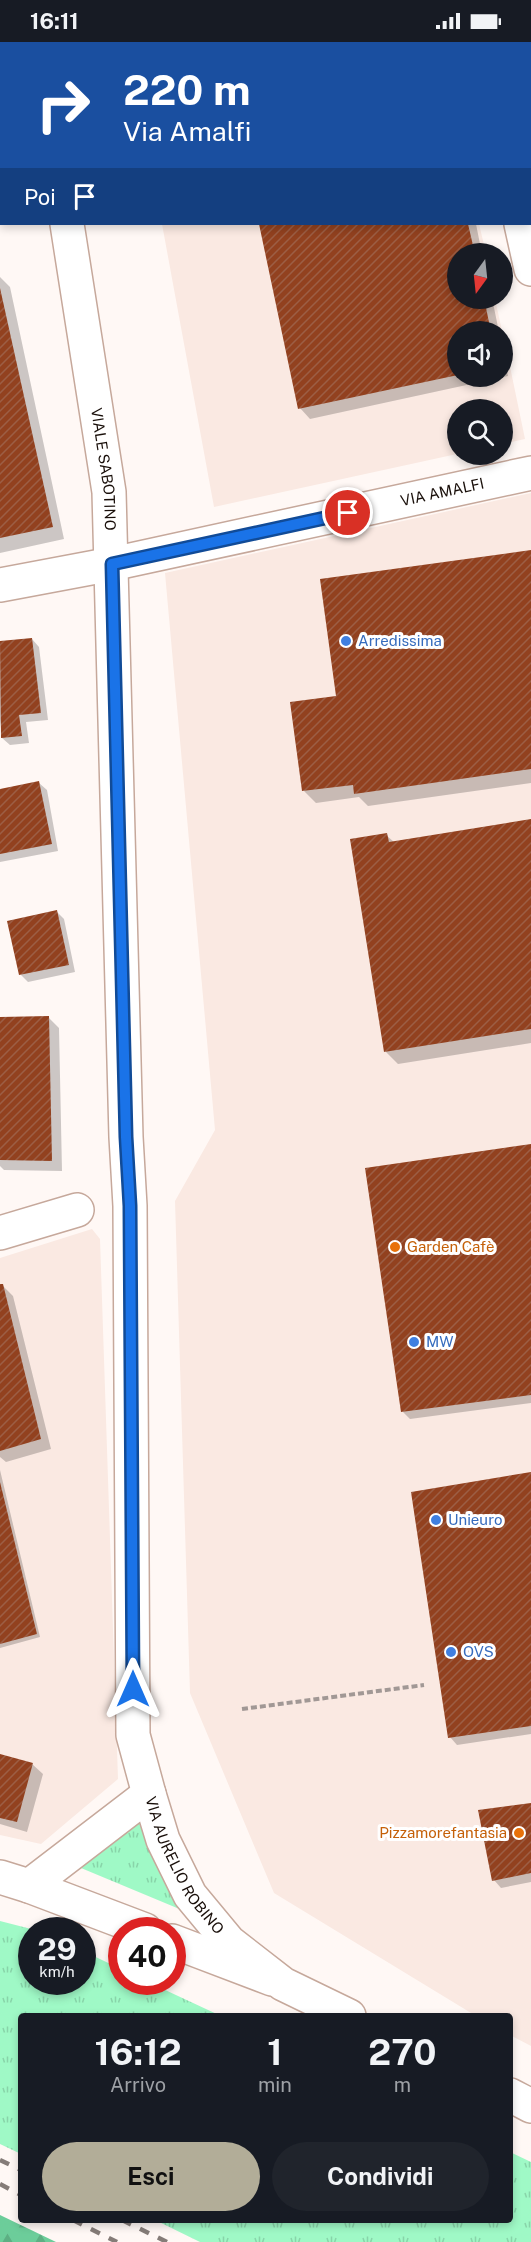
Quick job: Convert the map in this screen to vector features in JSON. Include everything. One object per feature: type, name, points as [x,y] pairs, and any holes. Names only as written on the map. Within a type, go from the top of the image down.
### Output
[{"type":"street","name":"VIALE SABOTINO","points":[[67,225],[109,492],[126,1137],[130,1206],[133,1735],[149,1794]]},
{"type":"street","points":[[520,225],[531,269]]},
{"type":"street","name":"VIA AMALFI","points":[[0,585],[112,564],[531,473]]},
{"type":"street","points":[[0,1233],[76,1210]]},
{"type":"street","name":"VIA AURELIO ROBINO","points":[[15,1882],[149,1794],[163,1840],[190,1895],[229,1942],[283,1984]]},
{"type":"street","name":"VIA AURELIO ROBINO","points":[[15,1882],[110,1917]]},
{"type":"street","name":"VIA AURELIO ROBINO","points":[[186,1946],[283,1984],[343,2013]]},
{"type":"street","points":[[513,2097],[531,2106]]},
{"type":"path","points":[[243,1710],[424,1685]]},
{"type":"shaded area","points":[[162,225],[479,225],[484,243],[447,243],[447,309],[497,309],[500,321],[447,321],[447,387],[513,387],[513,381],[525,439],[513,442],[513,399],[447,399],[447,456],[214,507]]},
{"type":"shaded area","points":[[531,493],[531,2046],[513,2037],[513,2013],[471,2013],[274,1893],[190,1693],[175,1201],[215,1130],[165,573]]},
{"type":"shaded area","points":[[92,1229],[100,1239],[118,1779],[41,1844],[0,1835],[0,1258]]},
{"type":"green space","points":[[143,1815],[189,1913],[81,1868]]},
{"type":"green space","points":[[0,1921],[18,1926],[18,1995],[96,1995],[96,1957],[108,1963],[108,1995],[176,1995],[215,2013],[18,2013],[18,2153],[0,2144]]},
{"type":"green space","points":[[513,2153],[531,2162],[531,2242],[200,2242],[161,2223],[513,2223]]},
{"type":"green space","points":[[0,2215],[56,2242],[0,2242]]},
{"type":"building","points":[[259,225],[468,225],[472,243],[447,243],[447,309],[486,309],[489,321],[447,321],[447,377],[298,409]]},
{"type":"building","points":[[0,288],[53,527],[0,538]]},
{"type":"building","points":[[531,550],[531,769],[354,794],[353,785],[302,791],[290,702],[336,696],[320,579]]},
{"type":"building","points":[[32,638],[41,713],[19,715],[22,736],[1,738],[0,641]]},
{"type":"building","points":[[39,781],[52,844],[0,854],[0,789]]},
{"type":"building","points":[[531,819],[531,1029],[384,1052],[350,839],[387,833],[389,842]]},
{"type":"building","points":[[57,910],[69,965],[19,975],[7,921]]},
{"type":"building","points":[[49,1016],[52,1161],[0,1160],[0,1017]]},
{"type":"building","points":[[531,1144],[531,1395],[401,1412],[365,1168]]},
{"type":"building","points":[[0,1284],[3,1284],[41,1439],[0,1451]]},
{"type":"building","points":[[531,1472],[531,1726],[448,1738],[411,1492]]},
{"type":"building","points":[[0,1482],[37,1634],[0,1644]]},
{"type":"building","points":[[0,1754],[33,1763],[17,1822],[0,1818]]},
{"type":"building","points":[[531,1803],[531,1873],[492,1881],[478,1810]]},
{"type":"railway","points":[[0,2160],[18,2169]]},
{"type":"railway","points":[[0,2184],[18,2193]]},
{"type":"railway","points":[[79,2223],[117,2242]]},
{"type":"railway","points":[[128,2223],[167,2242]]},
{"type":"place","name":"Arredissima","points":[[346,641]]},
{"type":"place","name":"Garden Cafè","points":[[395,1247]]},
{"type":"place","name":"MW","points":[[414,1342]]},
{"type":"place","name":"Unieuro","points":[[436,1520]]},
{"type":"place","name":"OVS","points":[[451,1652]]},
{"type":"place","name":"Pizzamorefantasia","points":[[519,1833]]},
{"type":"route","points":[[133,1689],[130,1206],[126,1137],[112,564],[348,513]]}]
